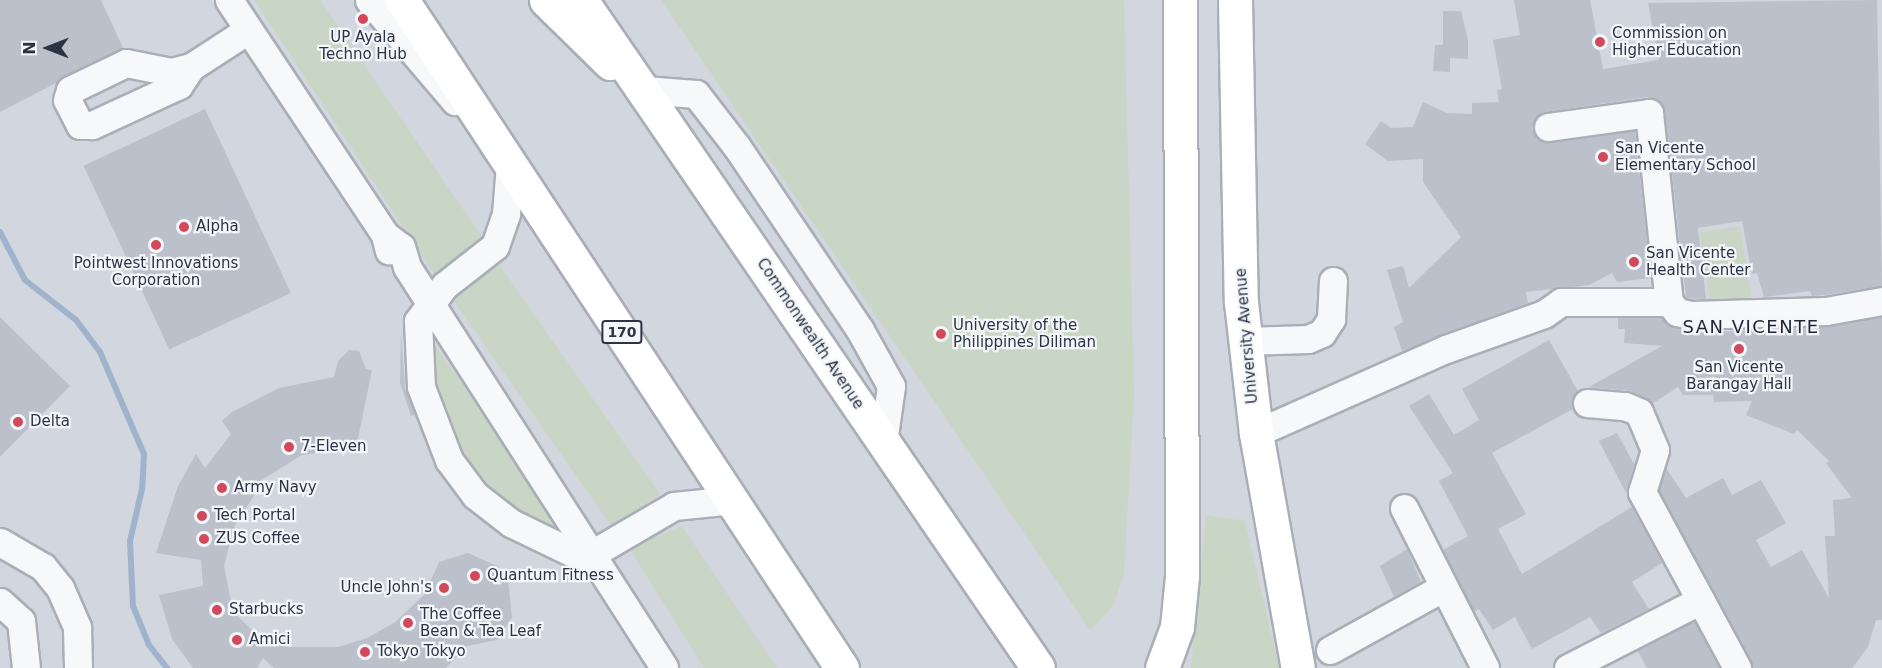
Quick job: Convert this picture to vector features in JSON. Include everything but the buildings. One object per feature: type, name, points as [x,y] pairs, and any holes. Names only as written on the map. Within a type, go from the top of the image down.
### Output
[{"type":"main road","name":"170","points":[[402,0],[734,500],[842,668]]},
{"type":"main road","points":[[421,0],[440,60]]},
{"type":"main road","points":[[546,0],[589,47],[651,101]]},
{"type":"main road","name":"Commonwealth Avenue","points":[[581,0],[1038,668]]},
{"type":"main road","points":[[1162,668],[1178,627],[1182,576],[1180,0]]},
{"type":"main road","name":"University Avenue","points":[[1235,0],[1245,341],[1257,433],[1298,668]]},
{"type":"street","points":[[229,0],[385,235],[396,262],[407,267],[664,668]]},
{"type":"street","points":[[351,0],[363,19],[510,164]]},
{"type":"street","points":[[369,0],[510,164],[503,229],[495,246],[429,301],[418,321],[418,370],[433,423],[449,460],[475,495],[511,523],[543,542],[590,555],[674,506],[734,500]]},
{"type":"street","points":[[191,67],[248,30]]},
{"type":"street","points":[[651,101],[696,94],[737,147],[860,330],[891,386],[883,442]]},
{"type":"street","points":[[1548,127],[1649,113],[1669,302],[1677,312],[1701,315],[1826,311],[1882,301]]},
{"type":"street","points":[[1245,341],[1308,339],[1322,333],[1331,319],[1333,281]]},
{"type":"street","points":[[1257,433],[1446,350],[1552,308],[1669,302]]},
{"type":"street","points":[[1587,403],[1625,406],[1638,412],[1655,450],[1642,492],[1737,668]]},
{"type":"street","points":[[1404,508],[1485,668]]},
{"type":"street","points":[[0,543],[43,567],[60,588],[77,627],[78,668]]},
{"type":"street","points":[[1330,650],[1444,587]]},
{"type":"street","points":[[1568,668],[1701,600]]},
{"type":"street","points":[[0,602],[21,621],[26,668]]},
{"type":"shaded area","name":"University of the Philippines Diliman","points":[[0,0],[1882,0],[1882,668],[0,668]]},
{"type":"green space","points":[[254,0],[320,0],[484,240],[435,275]]},
{"type":"green space","points":[[661,0],[1124,0],[1134,394],[1124,574],[1113,606],[1090,630]]},
{"type":"green space","points":[[1740,226],[1754,312],[1713,318],[1700,232]]},
{"type":"green space","points":[[498,263],[660,494],[612,527],[450,296]]},
{"type":"green space","points":[[429,337],[560,524],[557,534],[537,527],[491,492],[459,454],[435,405]]},
{"type":"green space","points":[[1206,515],[1245,521],[1279,668],[1191,668]]},
{"type":"green space","points":[[682,526],[777,668],[704,668],[629,548]]},
{"type":"waterway","points":[[0,232],[25,280],[76,320],[100,352],[144,454],[142,489],[130,541],[133,606],[149,645],[167,668]]},
{"type":"place","name":"UP Ayala Techno Hub","points":[[363,19]]},
{"type":"place","name":"Commission on Higher Education","points":[[1600,42]]},
{"type":"place","name":"San Vicente Elementary School","points":[[1603,157]]},
{"type":"place","name":"Alpha","points":[[184,227]]},
{"type":"place","name":"Pointwest Innovations Corporation","points":[[156,245]]},
{"type":"place","name":"San Vicente Health Center","points":[[1634,262]]},
{"type":"place","name":"University of the Philippines Diliman","points":[[941,334]]},
{"type":"place","name":"San Vicente Barangay Hall","points":[[1739,349]]},
{"type":"place","name":"Delta","points":[[18,422]]},
{"type":"place","name":"7-Eleven","points":[[289,447]]},
{"type":"place","name":"Army Navy","points":[[222,488]]},
{"type":"place","name":"Tech Portal","points":[[202,516]]},
{"type":"place","name":"ZUS Coffee","points":[[204,539]]},
{"type":"place","name":"Quantum Fitness","points":[[475,576]]},
{"type":"place","name":"Uncle John's","points":[[444,588]]},
{"type":"place","name":"Starbucks","points":[[217,610]]},
{"type":"place","name":"The Coffee Bean & Tea Leaf","points":[[408,623]]},
{"type":"place","name":"Amici","points":[[237,640]]},
{"type":"place","name":"Tokyo Tokyo","points":[[365,652]]},
{"type":"district","name":"SAN VICENTE","points":[[1751,327]]}]
